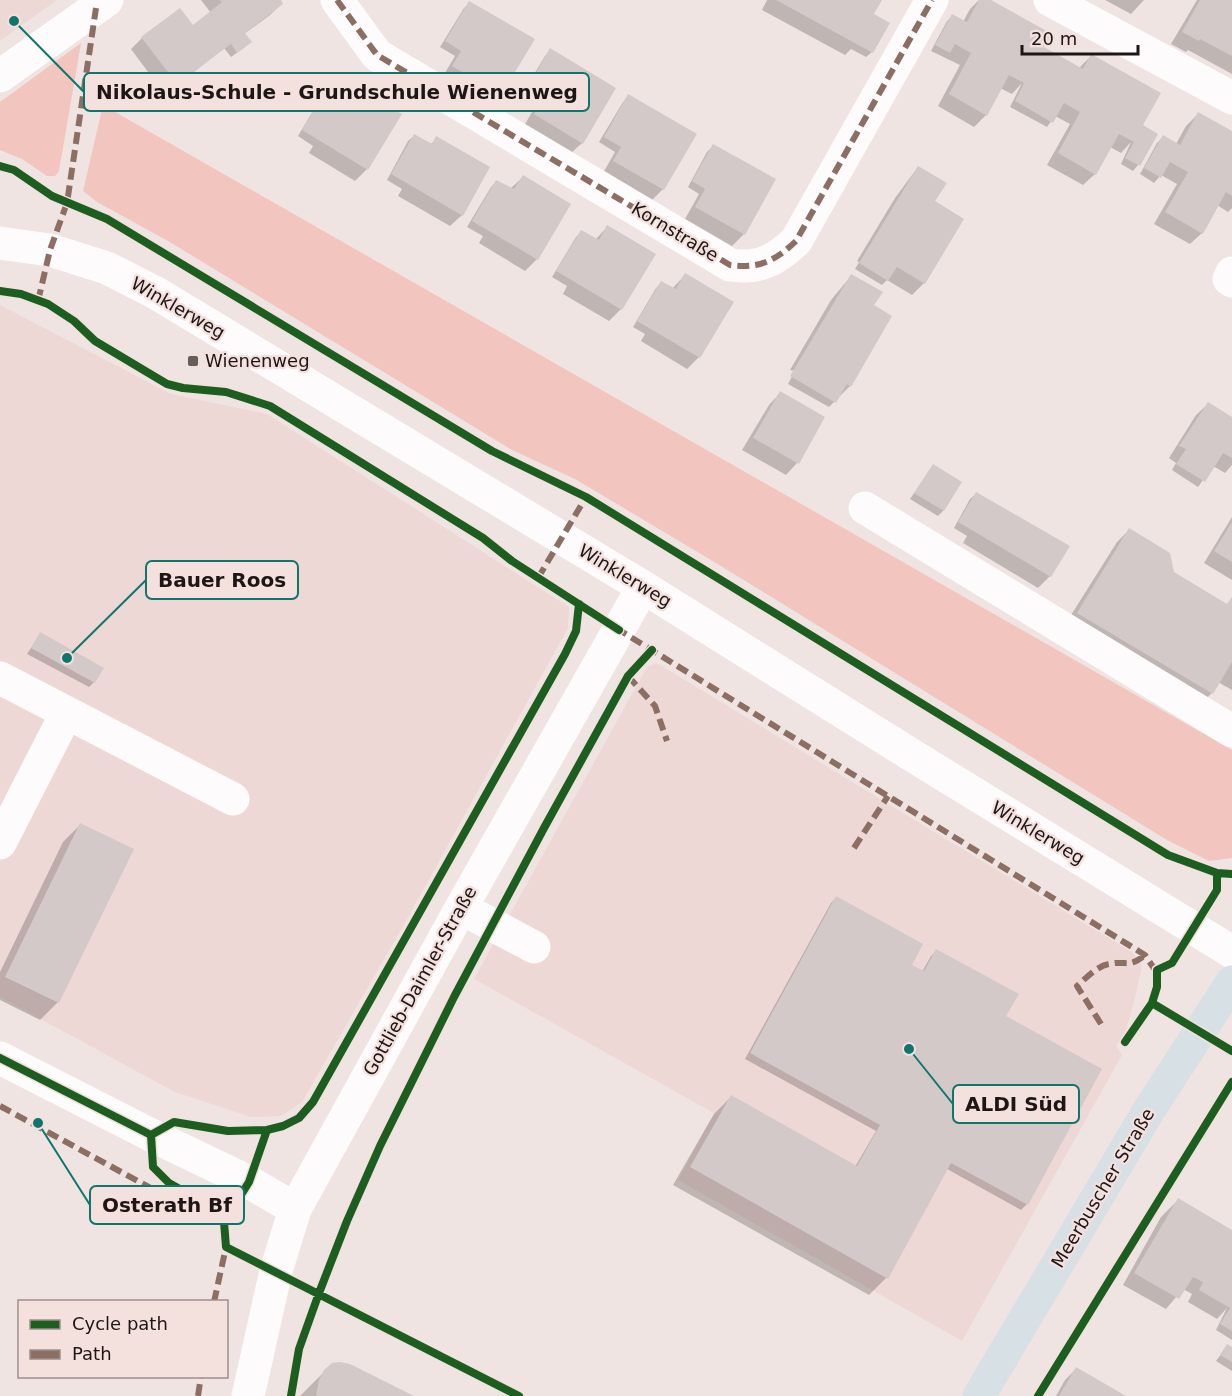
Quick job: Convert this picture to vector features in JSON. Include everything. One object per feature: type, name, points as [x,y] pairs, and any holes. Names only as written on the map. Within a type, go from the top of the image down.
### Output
[{"type":"main road","name":"Meerbuscher Straße","points":[[979,1396],[1149,1110],[1232,982]]},
{"type":"street","points":[[0,76],[107,0]]},
{"type":"street","name":"Kornstraße","points":[[338,0],[377,55],[730,265],[748,267],[780,256],[796,241],[932,0]]},
{"type":"street","points":[[1050,0],[1232,98]]},
{"type":"street","name":"Winklerweg","points":[[0,243],[51,249],[107,268],[156,293],[643,586],[1232,952]]},
{"type":"street","points":[[1232,273],[1228,279],[1232,281]]},
{"type":"street","points":[[865,508],[1232,730]]},
{"type":"street","name":"Gottlieb-Daimler-Straße","points":[[248,1396],[276,1271],[295,1209],[460,908],[643,586]]},
{"type":"street","points":[[0,678],[233,799]]},
{"type":"street","points":[[0,843],[66,714]]},
{"type":"street","points":[[460,908],[534,947]]},
{"type":"street","points":[[0,1058],[249,1182],[295,1209]]},
{"type":"shaded area","points":[[0,0],[57,0],[0,41]]},
{"type":"shaded area","points":[[81,43],[59,171],[55,176],[47,176],[22,159],[0,150],[0,102]]},
{"type":"shaded area","points":[[103,105],[1232,750],[1232,858],[1209,861],[1167,840],[716,563],[575,479],[512,450],[168,241],[97,202],[83,191]]},
{"type":"shaded area","points":[[0,305],[171,394],[267,414],[569,607],[568,628],[406,921],[302,1102],[281,1116],[251,1117],[175,1092],[0,997]]},
{"type":"shaded area","points":[[657,663],[1133,953],[1142,966],[1126,1030],[1116,1046],[1122,1055],[962,1341],[678,1180],[714,1113],[474,979],[647,667]]},
{"type":"building","points":[[220,0],[281,0],[283,4],[245,33],[252,42],[237,53],[231,44],[177,84],[141,37],[180,8],[193,25],[222,2]]},
{"type":"building","points":[[776,0],[882,0],[874,14],[890,23],[873,53]]},
{"type":"building","points":[[979,0],[991,0],[1052,34],[1044,47],[1083,69],[1091,54],[1161,93],[1143,125],[1158,134],[1140,166],[1125,158],[1134,142],[1119,134],[1096,175],[1058,153],[1080,112],[1064,103],[1053,123],[1015,101],[1024,83],[1009,75],[987,116],[949,94],[971,53],[955,44],[950,53],[935,45],[952,14],[967,22]]},
{"type":"building","points":[[1200,0],[1232,0],[1232,56],[1182,32]]},
{"type":"building","points":[[469,1],[535,39],[501,95],[452,66],[461,51],[445,41]]},
{"type":"building","points":[[550,48],[616,88],[583,144],[534,114],[543,100],[526,90]]},
{"type":"building","points":[[353,85],[402,114],[368,170],[302,130],[325,91],[343,101]]},
{"type":"building","points":[[628,94],[697,134],[664,190],[613,161],[621,147],[604,137]]},
{"type":"building","points":[[1198,112],[1232,131],[1232,196],[1226,192],[1203,234],[1165,212],[1188,172],[1170,162],[1161,178],[1144,168],[1163,135],[1180,145]]},
{"type":"building","points":[[414,134],[432,144],[436,136],[490,167],[463,216],[391,174]]},
{"type":"building","points":[[713,144],[776,179],[745,235],[695,207],[705,189],[692,181]]},
{"type":"building","points":[[918,166],[947,183],[935,201],[964,219],[925,284],[897,267],[888,281],[859,263]]},
{"type":"building","points":[[523,175],[571,204],[538,260],[472,221],[496,180],[514,189]]},
{"type":"building","points":[[607,225],[656,254],[622,310],[556,271],[581,230],[599,240]]},
{"type":"building","points":[[685,273],[734,302],[700,358],[637,321],[661,281],[676,289]]},
{"type":"building","points":[[851,274],[883,292],[874,305],[892,316],[851,387],[847,384],[836,403],[790,376]]},
{"type":"building","points":[[780,391],[825,417],[799,464],[753,438]]},
{"type":"building","points":[[1208,402],[1232,417],[1232,458],[1223,453],[1205,482],[1176,464],[1186,449],[1179,446]]},
{"type":"building","points":[[933,464],[962,482],[944,511],[914,493]]},
{"type":"building","points":[[976,492],[1070,546],[1051,577],[958,522]]},
{"type":"building","points":[[1232,522],[1232,562],[1214,551]]},
{"type":"building","points":[[1129,528],[1170,553],[1174,572],[1227,604],[1232,597],[1232,662],[1213,694],[1077,613]]},
{"type":"building","points":[[40,632],[104,668],[95,683],[31,648]]},
{"type":"building","points":[[80,823],[134,849],[59,1003],[5,977]]},
{"type":"building","points":[[836,896],[923,944],[912,965],[924,971],[936,949],[1019,994],[1006,1016],[1102,1069],[1028,1205],[951,1163],[888,1279],[690,1167],[731,1095],[857,1166],[880,1125],[750,1053]]},
{"type":"building","points":[[1178,1198],[1232,1230],[1232,1331],[1220,1324],[1230,1308],[1199,1290],[1203,1282],[1193,1277],[1179,1299],[1134,1273]]},
{"type":"building","points":[[1227,1344],[1232,1347],[1232,1362],[1220,1355]]},
{"type":"building","points":[[332,1363],[350,1364],[414,1396],[316,1396],[319,1380],[324,1370]]},
{"type":"building","points":[[1076,1367],[1126,1396],[1059,1396]]},
{"type":"marked path","points":[[337,0],[377,55],[730,265],[740,266],[766,262],[781,254],[796,241],[932,0]]},
{"type":"marked path","points":[[38,301],[50,250],[67,203],[96,8]]},
{"type":"marked path","points":[[538,578],[586,497]]},
{"type":"marked path","points":[[616,628],[1145,955],[1157,973]]},
{"type":"marked path","points":[[628,676],[655,706],[667,741]]},
{"type":"marked path","points":[[854,848],[888,796]]},
{"type":"marked path","points":[[1101,1024],[1077,986],[1100,967],[1115,963],[1131,963],[1145,955]]},
{"type":"marked path","points":[[0,1106],[191,1210],[213,1218]]},
{"type":"marked path","points":[[214,1300],[226,1247]]},
{"type":"marked path","points":[[198,1396],[201,1378]]},
{"type":"cycle path","points":[[0,166],[14,170],[52,196],[107,219],[492,451],[586,497],[1168,855],[1217,873],[1232,874]]},
{"type":"cycle path","points":[[0,291],[21,294],[48,304],[74,321],[95,341],[167,384],[183,388],[226,392],[270,406],[483,538],[512,561],[619,630]]},
{"type":"cycle path","points":[[151,1135],[174,1122],[228,1131],[267,1130],[283,1126],[299,1118],[313,1102],[565,654],[576,631],[579,604]]},
{"type":"cycle path","points":[[291,1396],[299,1349],[347,1221],[380,1146],[454,997],[544,828],[628,676],[652,650]]},
{"type":"cycle path","points":[[1152,1003],[1157,987],[1157,970],[1172,963],[1217,890],[1217,873]]},
{"type":"cycle path","points":[[1125,1042],[1152,1003],[1232,1051]]},
{"type":"cycle path","points":[[0,1058],[151,1135]]},
{"type":"cycle path","points":[[1038,1396],[1232,1082]]},
{"type":"cycle path","points":[[267,1130],[249,1182],[224,1222],[226,1247],[519,1396]]},
{"type":"cycle path","points":[[151,1135],[153,1167],[169,1183],[199,1200],[224,1222]]},
{"type":"place","name":"Nikolaus-Schule - Grundschule Wienenweg","points":[[14,21]]},
{"type":"place","name":"Wienenweg","points":[[193,361]]},
{"type":"place","name":"Bauer Roos","points":[[67,658]]},
{"type":"place","name":"ALDI Süd","points":[[909,1049]]},
{"type":"place","name":"Osterath Bf","points":[[38,1123]]}]
